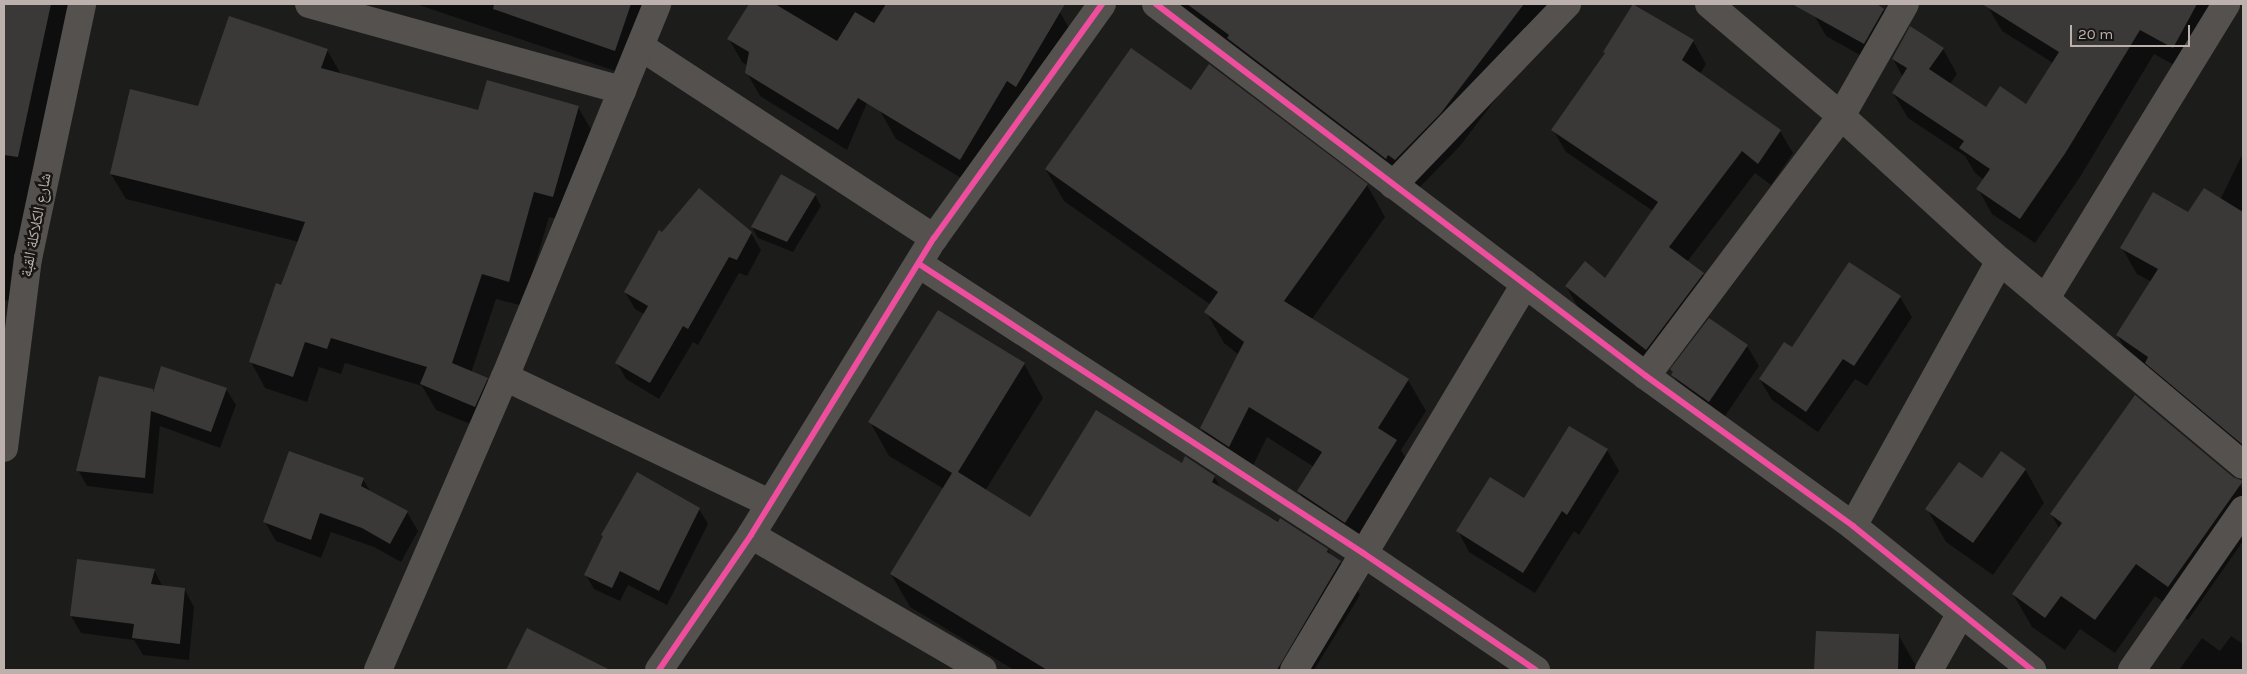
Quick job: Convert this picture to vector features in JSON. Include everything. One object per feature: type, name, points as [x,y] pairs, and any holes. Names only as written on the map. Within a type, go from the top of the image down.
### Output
[{"type":"street","name":"شارع الكلاكلة القبة","points":[[4,448],[13,302],[28,260],[82,4]]},
{"type":"street","points":[[309,4],[622,90]]},
{"type":"street","points":[[378,670],[505,378],[658,4]]},
{"type":"street","points":[[659,670],[751,535],[934,238],[1102,4]]},
{"type":"street","points":[[1156,4],[1646,376],[1853,526],[2032,670]]},
{"type":"street","points":[[1393,185],[1567,4]]},
{"type":"street","points":[[1709,4],[1841,116],[2000,261],[2243,466]]},
{"type":"street","points":[[1646,376],[1841,116],[1905,4]]},
{"type":"street","points":[[2046,298],[2226,4]]},
{"type":"street","points":[[640,47],[934,238]]},
{"type":"street","points":[[1853,526],[2000,261]]},
{"type":"street","points":[[919,264],[1363,553],[1536,670]]},
{"type":"street","points":[[1294,670],[1525,284]]},
{"type":"street","points":[[505,378],[769,503]]},
{"type":"street","points":[[2132,670],[2243,510]]},
{"type":"street","points":[[751,535],[983,670]]},
{"type":"street","points":[[1929,670],[1962,613]]},
{"type":"building","points":[[4,4],[51,4],[18,157],[4,155]]},
{"type":"building","points":[[494,4],[631,4],[615,51],[493,9]]},
{"type":"building","points":[[749,4],[775,4],[837,41],[855,12],[874,23],[886,4],[1065,4],[1016,87],[1007,81],[960,160],[858,98],[838,130],[745,73],[749,52],[727,39]]},
{"type":"building","points":[[1187,4],[1524,4],[1441,113],[1395,160],[1388,155],[1386,159],[1227,38],[1229,35]]},
{"type":"building","points":[[1633,4],[1694,40],[1682,60],[1781,130],[1758,164],[1742,151],[1669,247],[1704,273],[1646,350],[1565,286],[1585,261],[1605,278],[1658,202],[1551,130],[1605,53],[1603,52]]},
{"type":"building","points":[[1792,4],[1877,4],[1884,9],[1864,44]]},
{"type":"building","points":[[1982,4],[2197,4],[2173,48],[2140,30],[2066,152],[2020,219],[1976,189],[1990,169],[1959,148],[1964,141],[1892,93],[1907,68],[1892,59],[1910,26],[1944,48],[1929,69],[1986,107],[2000,86],[2026,104],[2059,52]]},
{"type":"building","points":[[229,16],[328,49],[321,68],[478,110],[487,80],[579,106],[553,197],[534,192],[509,282],[482,274],[452,363],[488,378],[475,407],[420,384],[427,367],[331,338],[327,349],[305,342],[293,377],[249,362],[276,283],[281,285],[305,222],[110,174],[130,89],[198,106]]},
{"type":"building","points":[[1131,48],[1191,90],[1209,64],[1368,184],[1284,301],[1409,379],[1378,428],[1397,440],[1345,523],[1297,491],[1322,452],[1249,407],[1229,447],[1200,428],[1244,342],[1204,312],[1218,292],[1045,169]]},
{"type":"building","points":[[781,174],[816,194],[787,242],[751,227]]},
{"type":"building","points":[[699,188],[752,232],[737,260],[729,257],[688,329],[683,326],[650,383],[615,363],[648,306],[624,292],[659,230],[662,232]]},
{"type":"building","points":[[2204,188],[2243,212],[2243,445],[2145,363],[2148,357],[2116,335],[2158,269],[2120,248],[2153,192],[2188,212]]},
{"type":"building","points":[[1849,262],[1901,296],[1854,366],[1843,359],[1806,412],[1759,379],[1784,342],[1792,347]]},
{"type":"building","points":[[938,310],[1025,363],[958,472],[1030,517],[1096,410],[1182,463],[1185,456],[1215,476],[1212,482],[1278,522],[1280,518],[1328,549],[1327,552],[1341,561],[1277,670],[1047,670],[890,574],[952,473],[868,422]]},
{"type":"building","points":[[1709,318],[1748,345],[1709,402],[1671,375],[1673,372],[1670,369]]},
{"type":"building","points":[[161,366],[227,388],[211,432],[151,411],[145,478],[76,471],[99,376],[153,389],[153,393]]},
{"type":"building","points":[[2135,395],[2233,477],[2243,481],[2168,587],[2136,564],[2095,620],[2061,596],[2045,618],[2012,594],[2062,523],[2050,514]]},
{"type":"building","points":[[1569,426],[1608,449],[1567,515],[1562,511],[1523,573],[1456,531],[1490,477],[1524,498]]},
{"type":"building","points":[[289,451],[364,478],[361,486],[408,511],[390,544],[362,528],[320,513],[311,540],[263,522]]},
{"type":"building","points":[[2001,451],[2026,469],[1973,543],[1925,509],[1959,462],[1982,478]]},
{"type":"building","points":[[637,472],[700,508],[659,591],[620,571],[612,588],[584,575],[603,536],[601,535]]},
{"type":"building","points":[[77,559],[155,569],[151,584],[185,588],[180,644],[132,638],[134,624],[70,616]]},
{"type":"building","points":[[527,628],[610,670],[506,670]]},
{"type":"building","points":[[1816,631],[1899,634],[1898,670],[1814,670]]},
{"type":"cycle path","points":[[659,670],[751,535],[934,238],[1102,4]]},
{"type":"cycle path","points":[[1156,4],[1646,376],[1853,526],[2032,670]]},
{"type":"cycle path","points":[[919,264],[1363,553],[1536,670]]}]
